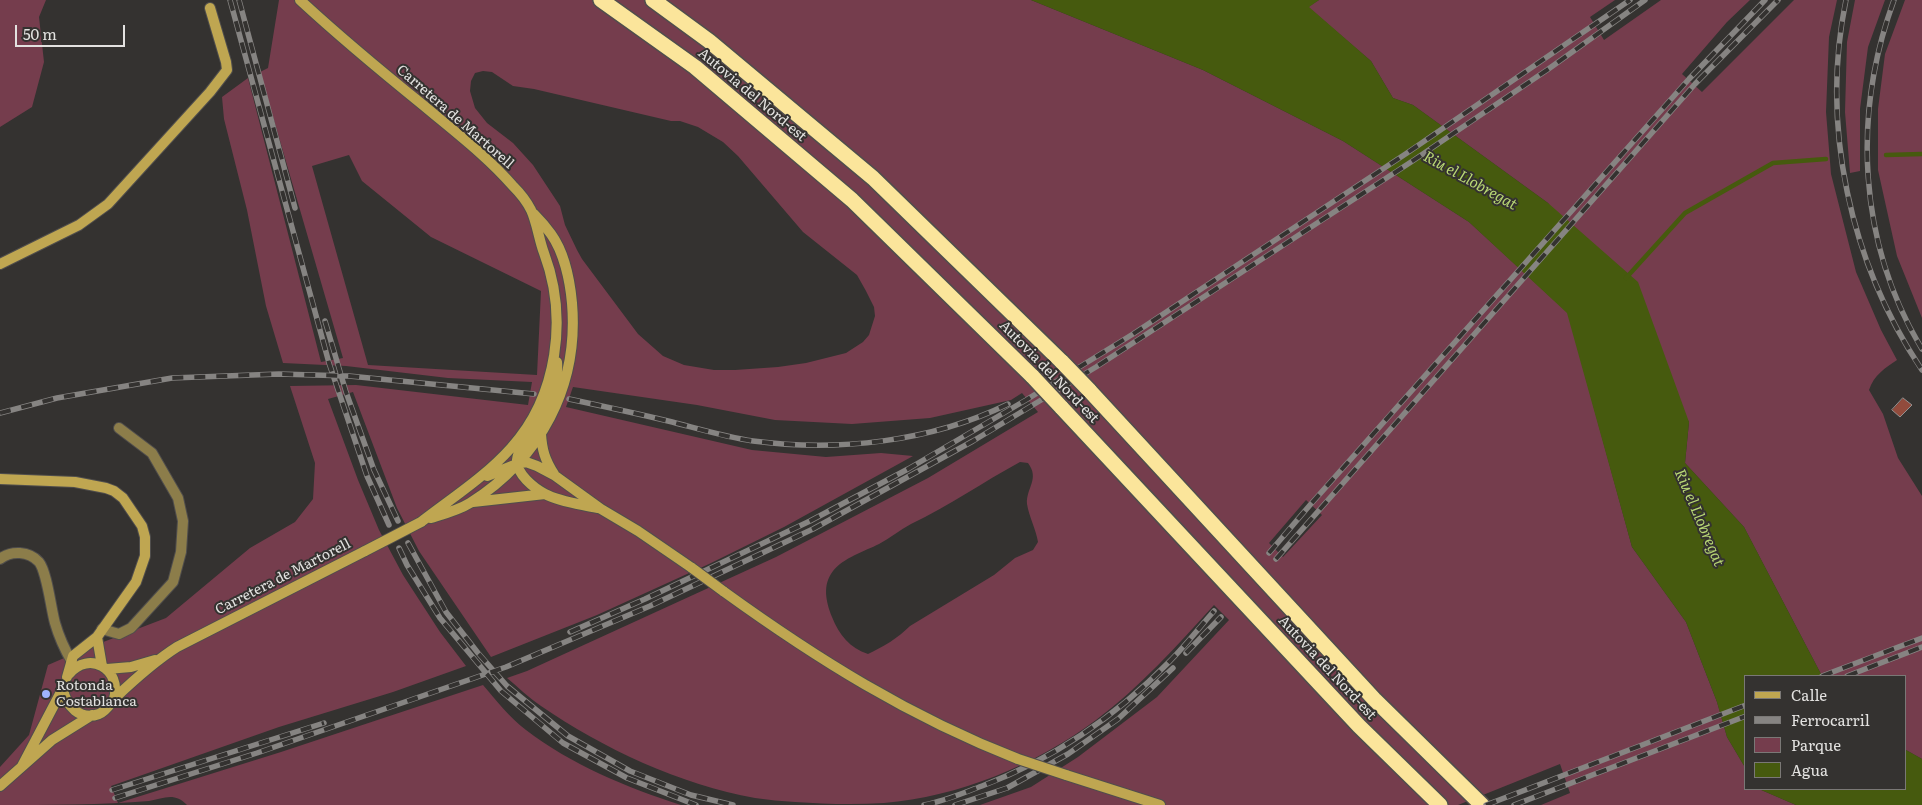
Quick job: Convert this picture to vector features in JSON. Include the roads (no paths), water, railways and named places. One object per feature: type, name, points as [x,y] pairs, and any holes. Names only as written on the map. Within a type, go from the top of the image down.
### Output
[{"type":"highway","name":"Autovia del Nord-est","points":[[601,0],[695,67],[852,200],[1033,377],[1359,726],[1440,805]]},
{"type":"highway","name":"Autovia del Nord-est","points":[[653,0],[709,41],[873,178],[1062,362],[1374,699],[1482,805]]},
{"type":"main road","name":"Carretera de Martorell","points":[[300,0],[350,46],[460,136],[514,186],[531,210],[553,281],[558,319],[555,349]]},
{"type":"main road","points":[[0,264],[79,225],[108,204],[210,92],[226,70],[226,62],[210,8]]},
{"type":"main road","points":[[469,503],[498,482],[517,464],[541,434],[557,404],[569,370],[574,323],[571,289],[566,268],[552,235],[531,210]]},
{"type":"main road","points":[[545,494],[526,480],[520,472],[517,458],[548,402],[557,376],[555,349]]},
{"type":"main road","points":[[421,522],[478,480],[513,447],[534,416],[548,381],[555,349]]},
{"type":"main road","points":[[541,434],[541,449],[554,474]]},
{"type":"main road","points":[[478,480],[526,462],[554,474],[601,509],[638,531],[692,568],[771,626],[857,682],[944,728],[1018,758],[1160,805]]},
{"type":"main road","points":[[0,479],[90,484],[114,491],[124,498],[133,511],[142,526],[145,537],[143,567],[136,582],[99,633],[73,656],[63,689],[22,766]]},
{"type":"main road","points":[[421,522],[469,503],[489,499],[545,494],[601,509]]},
{"type":"main road","name":"Carretera de Martorell","points":[[159,658],[421,522]]},
{"type":"main road","points":[[99,633],[104,667],[111,673],[116,686],[114,699]]},
{"type":"main road","points":[[67,677],[72,670],[86,664],[104,667],[131,667],[159,658]]},
{"type":"main road","points":[[63,689],[65,698],[73,710],[84,715],[99,714],[107,709],[114,699],[159,658]]},
{"type":"main road","points":[[0,786],[52,740],[92,715]]},
{"type":"street","points":[[99,633],[119,634],[131,628],[173,582],[181,552],[183,521],[178,498],[152,453],[119,428]]},
{"type":"street","points":[[0,559],[9,554],[21,553],[39,562],[44,572],[62,645],[72,662]]},
{"type":"water","name":"Riu el Llobregat","points":[[1031,0],[1319,0],[1309,7],[1371,61],[1393,98],[1413,105],[1548,203],[1638,282],[1689,422],[1685,463],[1744,527],[1821,675],[1744,675],[1744,766],[1727,737],[1717,702],[1686,622],[1632,547],[1567,313],[1469,222],[1343,141],[1203,70]]},
{"type":"water","points":[[1907,751],[1922,759],[1922,805],[1796,805],[1761,790],[1907,790]]},
{"type":"waterway","points":[[1886,155],[1922,154]]},
{"type":"waterway","points":[[1626,278],[1685,213],[1773,163],[1826,159]]},
{"type":"railway","points":[[230,0],[329,363],[367,476],[389,525]]},
{"type":"railway","points":[[239,0],[295,208]]},
{"type":"railway","points":[[570,632],[645,599],[810,521],[908,469],[1026,400],[1133,334],[1407,153],[1630,0]]},
{"type":"railway","points":[[115,798],[257,753],[506,667],[650,606],[813,529],[973,441],[1096,367],[1411,162],[1547,70],[1645,0]]},
{"type":"railway","points":[[1269,553],[1689,79],[1765,0]]},
{"type":"railway","points":[[1276,559],[1695,84],[1778,0]]},
{"type":"railway","points":[[1846,0],[1839,48],[1837,96],[1840,144],[1847,192],[1859,239],[1876,285],[1897,329],[1922,370]]},
{"type":"railway","points":[[1894,0],[1881,44],[1872,88],[1868,133],[1868,178],[1874,222],[1885,266],[1901,308],[1922,349]]},
{"type":"railway","points":[[325,321],[346,392],[374,470],[398,521]]},
{"type":"railway","points":[[0,413],[57,398],[172,378],[279,374],[349,376],[534,394]]},
{"type":"railway","points":[[569,399],[742,439],[785,444],[817,445],[883,441],[916,435],[978,417],[1008,404]]},
{"type":"railway","points":[[408,543],[446,612],[478,653],[507,686],[568,736],[630,771],[691,795],[733,805]]},
{"type":"railway","points":[[399,548],[407,565],[440,618],[501,691],[563,743],[627,778],[696,805]]},
{"type":"railway","points":[[924,805],[954,797],[1008,775],[1034,763],[1082,734],[1149,682],[1175,656],[1214,611]]},
{"type":"railway","points":[[1186,653],[1221,617]]},
{"type":"railway","points":[[1825,675],[1922,638]]},
{"type":"railway","points":[[1850,675],[1922,647]]},
{"type":"railway","points":[[955,805],[1007,788],[1068,754],[1118,719],[1173,668]]},
{"type":"railway","points":[[1486,805],[1744,706]]},
{"type":"railway","points":[[1514,805],[1744,717]]},
{"type":"railway","points":[[112,790],[324,723]]},
{"type":"place","name":"Rotonda Costablanca","points":[[46,694]]}]
